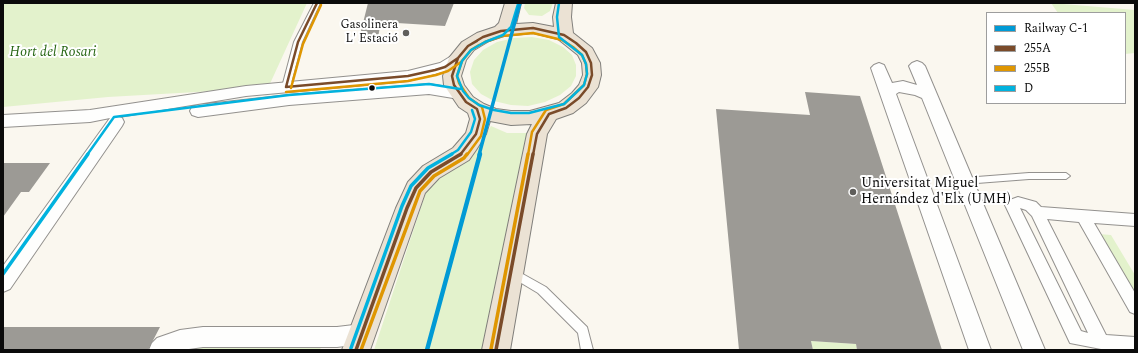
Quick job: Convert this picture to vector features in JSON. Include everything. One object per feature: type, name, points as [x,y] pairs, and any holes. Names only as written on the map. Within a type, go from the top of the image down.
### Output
[{"type":"highway","points":[[501,31],[507,24],[513,3]]},
{"type":"highway","points":[[564,3],[562,17],[564,35]]},
{"type":"highway","points":[[517,28],[533,28],[564,35],[586,52],[591,63],[592,75],[588,87],[579,98],[566,108],[549,114],[530,118],[511,118],[493,115],[477,109],[466,102],[454,85],[452,76],[458,58],[468,46],[483,37],[517,28]]},
{"type":"highway","points":[[359,342],[407,208],[416,188],[431,172],[461,154],[469,145],[476,134],[480,119],[477,109]]},
{"type":"highway","points":[[496,350],[537,134],[549,114]]},
{"type":"street","points":[[3,121],[90,116],[246,91],[408,76],[445,67],[458,58]]},
{"type":"street","points":[[917,66],[1034,350]]},
{"type":"street","points":[[879,68],[980,350]]},
{"type":"street","points":[[888,92],[895,87],[903,86],[929,95]]},
{"type":"street","points":[[3,133],[116,122],[290,100],[429,89],[446,90],[459,94]]},
{"type":"street","points":[[3,283],[116,122]]},
{"type":"street","points":[[1101,342],[1037,212],[1031,206],[1024,203],[1018,202],[1012,205],[1076,338],[1101,342],[1135,344]]},
{"type":"street","points":[[1037,212],[1083,217],[1135,220]]},
{"type":"street","points":[[1083,217],[1135,307]]},
{"type":"street","points":[[160,350],[165,344],[203,337],[337,338],[359,342]]},
{"type":"lane","points":[[286,87],[298,42],[317,3]]},
{"type":"lane","points":[[964,181],[1029,176],[1066,176]]},
{"type":"lane","points":[[511,271],[542,290],[583,331],[587,350]]},
{"type":"green space","name":"Hort del Rosari","points":[[3,3],[307,3],[268,88],[108,97],[3,107]]},
{"type":"green space","points":[[525,3],[553,3],[550,11],[542,16],[529,15],[524,8]]},
{"type":"green space","points":[[1051,3],[1135,10],[1135,53],[1126,54],[1126,12],[1057,12]]},
{"type":"green space","points":[[532,37],[549,40],[563,47],[572,55],[576,65],[576,76],[571,86],[560,95],[545,102],[528,106],[511,105],[494,101],[481,94],[472,84],[470,72],[474,60],[483,50],[497,42],[514,38]]},
{"type":"green space","points":[[491,126],[507,133],[529,133],[483,350],[374,350],[427,189],[441,174],[469,160]]},
{"type":"green space","points":[[1099,234],[1111,235],[1135,275],[1135,296]]},
{"type":"green space","points":[[811,341],[856,344],[857,350],[813,350]]},
{"type":"green space","points":[[200,345],[321,347],[320,350],[179,350]]},
{"type":"building","points":[[368,3],[454,3],[445,26],[381,22],[377,42],[358,43]]},
{"type":"building","points":[[805,92],[860,96],[942,350],[857,350],[856,344],[811,341],[813,350],[739,350],[716,109],[810,115]]},
{"type":"building","points":[[3,163],[50,163],[29,192],[21,192],[3,217]]},
{"type":"building","points":[[3,327],[160,327],[148,350],[3,350]]},
{"type":"rail line","name":"C-1","points":[[427,350],[520,3]]},
{"type":"transit line","name":"255A","points":[[286,87],[298,42],[317,3]]},
{"type":"transit line","name":"D","points":[[518,4],[511,27],[503,35],[485,42],[471,50],[462,61],[457,76],[463,91],[469,98],[479,105],[494,110],[511,113],[529,113],[564,104],[584,85],[587,74],[586,64],[582,55],[559,37],[557,17],[559,3]]},
{"type":"transit line","name":"255B","points":[[291,88],[303,44],[321,5]]},
{"type":"transit line","name":"255A","points":[[356,350],[407,208],[416,188],[431,172],[461,154],[476,134],[480,119],[477,109],[466,102],[454,85],[452,76],[458,58],[468,46],[483,37],[501,31],[533,28],[564,35],[576,43],[586,52],[591,63],[592,75],[588,87],[579,98],[566,108],[549,114],[537,134],[496,350]]},
{"type":"transit line","name":"255B","points":[[361,350],[420,191],[434,176],[464,158],[481,136],[485,119],[482,107],[469,98],[459,83],[457,76],[462,61],[471,50],[485,42],[502,36],[533,33],[562,40],[573,47],[582,55],[586,64],[587,74],[584,85],[564,104],[546,110],[532,132],[491,349]]},
{"type":"transit line","name":"255A","points":[[286,87],[408,76],[435,70],[445,67],[458,58],[468,46],[477,41]]},
{"type":"transit line","name":"255B","points":[[286,92],[408,81],[436,75],[448,71],[461,62],[471,50],[479,45]]},
{"type":"transit line","name":"D","points":[[3,274],[114,117],[289,95],[429,84],[460,89]]},
{"type":"transit line","name":"D","points":[[351,348],[402,206],[411,186],[428,168],[458,150],[465,142],[471,132],[475,119],[472,110]]},
{"type":"place","name":"Gasolinera L' Estació","points":[[406,33]]},
{"type":"place","name":"Universitat Miguel Hernández d'Elx (UMH)","points":[[853,192]]}]
